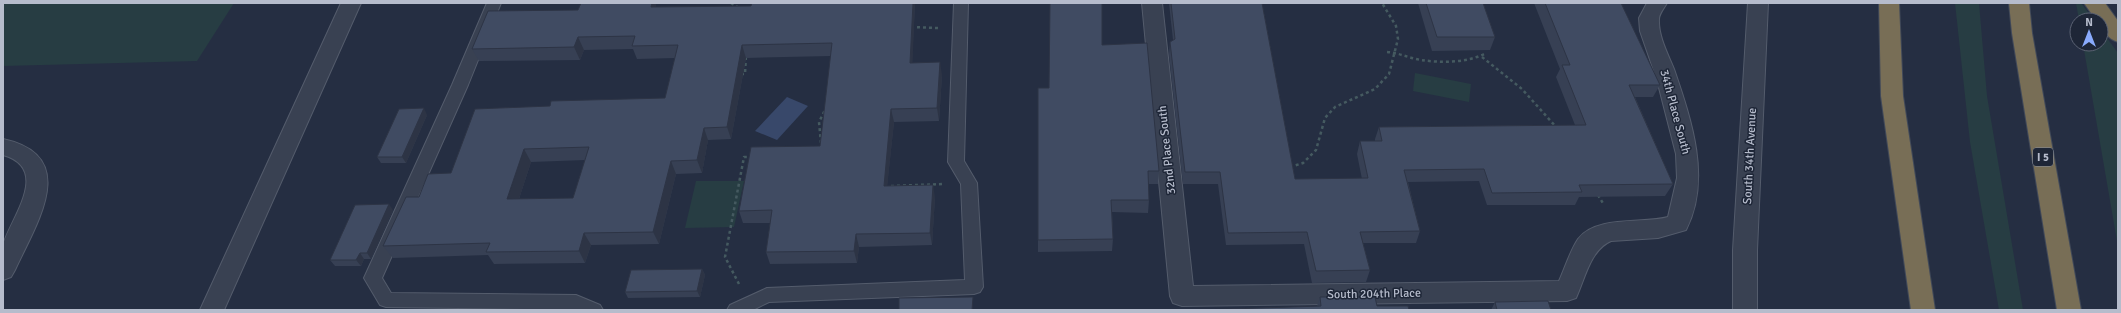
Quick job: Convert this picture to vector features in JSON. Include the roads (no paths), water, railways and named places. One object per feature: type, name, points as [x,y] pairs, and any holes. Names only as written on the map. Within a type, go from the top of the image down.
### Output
[{"type":"highway","points":[[1889,3],[1892,96],[1923,310]]},
{"type":"highway","name":"I 5","points":[[2019,3],[2022,33],[2069,310]]},
{"type":"highway","points":[[2094,3],[2118,34]]},
{"type":"street","points":[[212,310],[351,3]]},
{"type":"street","name":"32nd Place South","points":[[1152,3],[1182,296]]},
{"type":"street","name":"34th Place South","points":[[1567,291],[1586,245],[1597,237],[1609,232],[1658,229],[1678,223],[1684,203],[1688,178],[1687,154],[1667,80],[1650,31],[1649,18],[1657,3]]},
{"type":"street","name":"South 34th Avenue","points":[[1745,310],[1745,250],[1758,3]]},
{"type":"street","points":[[3,147],[13,149],[28,160],[38,174],[37,193],[3,270]]},
{"type":"street","name":"South 204th Place","points":[[1182,296],[1567,291]]},
{"type":"lane","points":[[494,3],[460,85],[373,278],[386,300],[576,302],[594,310]]},
{"type":"lane","points":[[736,310],[767,294],[974,287],[969,184],[956,162],[962,3]]},
{"type":"water","points":[[787,97],[808,106],[777,140],[755,131]]}]
